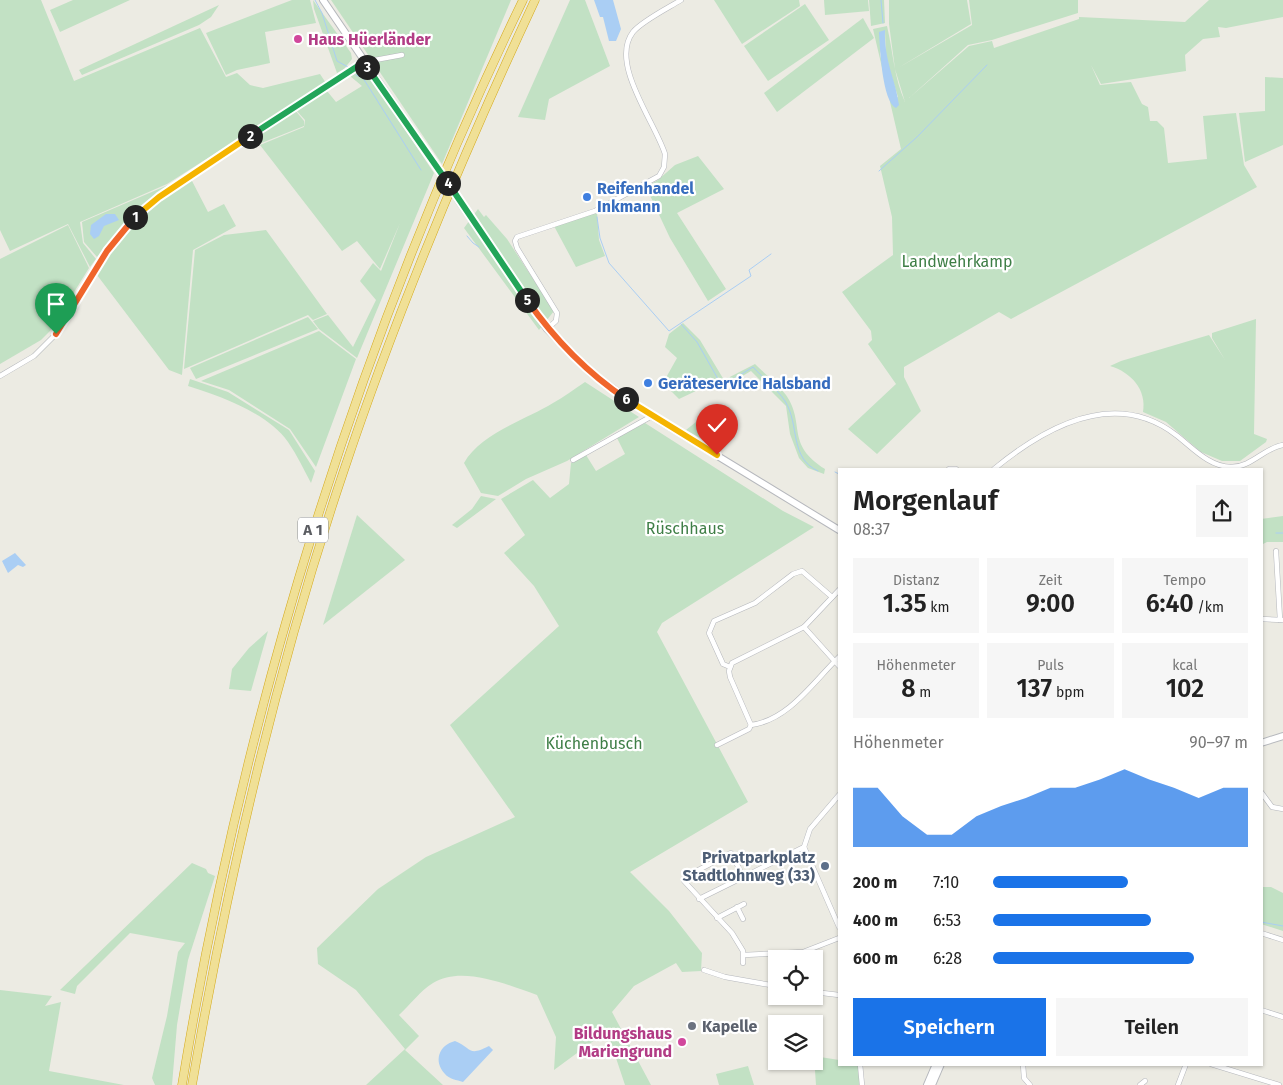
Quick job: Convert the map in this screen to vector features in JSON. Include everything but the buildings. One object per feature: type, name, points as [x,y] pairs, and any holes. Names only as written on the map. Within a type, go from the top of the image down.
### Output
[{"type":"highway","name":"A 1","points":[[182,1085],[206,947],[236,813],[266,693],[312,533],[401,282],[434,200],[523,0]]},
{"type":"highway","name":"A 1","points":[[192,1085],[217,949],[246,815],[276,696],[326,527],[383,360],[425,249],[535,0]]},
{"type":"main road","points":[[323,0],[548,329],[591,373],[652,416],[838,529]]},
{"type":"main road","points":[[1263,743],[1283,736]]},
{"type":"main road","points":[[927,1085],[935,1066]]},
{"type":"main road","points":[[932,1085],[940,1066]]},
{"type":"street","points":[[548,329],[556,321],[558,313],[516,248],[515,241],[517,237],[595,211],[659,176],[664,167],[665,154],[627,69],[626,50],[634,31],[681,0]]},
{"type":"street","points":[[0,376],[34,356],[56,334],[113,244],[145,208],[166,191],[364,62],[402,54]]},
{"type":"street","points":[[995,468],[1028,442],[1046,432],[1076,420],[1108,414],[1124,414],[1147,418],[1175,434],[1204,457],[1225,466],[1238,466],[1253,461],[1271,448],[1283,445]]},
{"type":"street","points":[[573,460],[652,416]]},
{"type":"street","points":[[1263,618],[1281,620],[1276,551]]},
{"type":"street","points":[[730,667],[723,664],[709,633],[714,621],[755,603],[793,574],[802,571],[832,598]]},
{"type":"street","points":[[751,725],[730,677],[730,667],[735,661],[804,627],[838,591]]},
{"type":"street","points":[[804,627],[838,665]]},
{"type":"street","points":[[717,745],[749,729],[751,725],[761,723],[784,711],[838,658]]},
{"type":"street","points":[[1263,795],[1272,807],[1283,809]]},
{"type":"street","points":[[838,796],[810,829],[804,847],[838,925]]},
{"type":"street","points":[[699,899],[804,847]]},
{"type":"street","points":[[742,963],[744,955],[737,942],[684,881],[685,877],[731,852],[743,876]]},
{"type":"street","points":[[717,918],[744,904]]},
{"type":"street","points":[[738,908],[743,919]]},
{"type":"street","points":[[1263,934],[1283,940]]},
{"type":"street","points":[[744,955],[803,952],[838,938]]},
{"type":"street","points":[[704,970],[725,978],[768,985]]},
{"type":"street","points":[[823,993],[838,995]]},
{"type":"street","points":[[1263,1011],[1283,1017]]},
{"type":"street","points":[[860,1066],[862,1085]]},
{"type":"street","points":[[1023,1066],[1024,1078],[1030,1085]]},
{"type":"street","points":[[1178,1085],[1185,1066]]},
{"type":"street","points":[[1217,1066],[1278,1085]]},
{"type":"street","points":[[1140,1085],[1145,1081]]},
{"type":"green space","points":[[0,0],[41,0],[74,81],[200,28],[226,77],[237,73],[250,85],[263,88],[320,74],[326,83],[167,184],[80,222],[83,243],[96,259],[90,267],[68,224],[10,251],[0,230]]},
{"type":"green space","points":[[73,0],[130,0],[60,32],[50,10]]},
{"type":"green space","points":[[292,0],[310,0],[316,23],[265,32],[270,63],[237,70],[226,75],[206,33]]},
{"type":"green space","points":[[313,0],[351,53],[352,59],[344,69],[337,73],[314,9]]},
{"type":"green space","points":[[331,0],[511,0],[442,164]]},
{"type":"green space","points":[[570,0],[585,0],[610,66],[549,99],[545,120],[518,117]]},
{"type":"green space","points":[[714,0],[799,0],[800,6],[742,44]]},
{"type":"green space","points":[[824,0],[868,0],[869,11],[825,15]]},
{"type":"green space","points":[[869,0],[884,0],[885,23],[871,26]]},
{"type":"green space","name":"Landwehrkamp","points":[[889,0],[967,0],[971,24],[898,68],[972,25],[969,0],[1078,0],[1078,13],[992,40],[968,45],[909,98],[969,46],[992,41],[994,48],[1079,19],[1079,17],[1185,22],[1209,0],[1283,0],[1283,17],[1226,28],[1218,27],[1220,37],[1203,39],[1185,55],[1186,71],[1101,84],[1091,65],[1100,85],[1131,82],[1142,104],[1148,107],[1150,121],[1157,121],[1164,128],[1168,163],[1207,159],[1203,116],[1236,113],[1244,165],[1257,187],[1011,319],[999,312],[904,367],[904,377],[921,411],[877,454],[848,429],[896,384],[868,344],[872,340],[871,331],[842,292],[893,255],[892,217],[880,166],[901,149],[873,29],[887,26],[895,68],[889,24]],"holes":[[[885,30],[886,59],[898,97],[890,101],[880,54]],[[895,70],[905,102],[898,84]]]},
{"type":"green space","points":[[805,4],[829,40],[768,81],[744,46]]},
{"type":"green space","points":[[219,5],[211,17],[199,25],[82,75],[79,70]]},
{"type":"green space","points":[[863,18],[874,38],[777,112],[764,93]]},
{"type":"green space","points":[[364,68],[434,173],[357,358],[319,329],[313,321],[328,315],[353,347],[376,300],[360,281],[373,263],[381,271],[400,223],[380,269],[357,241],[342,251],[260,145],[304,127],[305,120],[296,110],[327,91],[336,102],[362,86],[350,76]]},
{"type":"green space","points":[[1265,77],[1283,78],[1283,145],[1245,162],[1239,113],[1265,111]]},
{"type":"green space","points":[[295,110],[304,121],[304,126],[259,144],[253,136]]},
{"type":"green space","points":[[698,156],[724,189],[677,213],[726,289],[708,301],[670,238],[646,187],[658,180],[675,165]]},
{"type":"green space","points":[[191,179],[208,212],[224,204],[236,226],[193,250],[182,375],[169,370],[97,275],[122,237],[136,220],[161,197]]},
{"type":"green space","points":[[168,185],[130,219],[97,257],[84,242],[82,222]]},
{"type":"green space","points":[[478,209],[484,217],[486,215],[507,239],[554,311],[539,330],[464,228]]},
{"type":"green space","points":[[597,212],[599,240],[605,256],[576,267],[554,226]]},
{"type":"green space","points":[[68,225],[89,268],[50,331],[41,340],[0,364],[0,259]]},
{"type":"green space","points":[[266,230],[327,314],[313,320],[308,315],[184,369],[195,250],[224,235]]},
{"type":"green space","points":[[308,317],[318,329],[196,379],[190,368]]},
{"type":"green space","points":[[1256,319],[1254,434],[1267,439],[1266,442],[1240,461],[1222,461],[1201,452],[1166,422],[1143,412],[1144,404],[1140,389],[1136,383],[1125,373],[1110,366],[1209,335],[1225,360],[1212,338],[1212,333]]},
{"type":"green space","points":[[683,323],[700,340],[724,380],[755,364],[779,387],[792,405],[800,442],[813,460],[825,469],[824,474],[808,468],[799,458],[790,434],[786,406],[751,371],[727,385],[715,382],[679,399],[663,383],[677,358],[665,347],[669,334]]},
{"type":"green space","points":[[319,331],[356,359],[316,467],[290,429],[229,390],[201,381]]},
{"type":"green space","points":[[190,379],[228,392],[289,430],[315,471],[311,483],[288,442],[268,422],[228,400],[188,386]]},
{"type":"green space","points":[[585,382],[639,417],[567,461],[526,479],[498,496],[481,493],[464,463],[471,453],[504,428],[557,401]]},
{"type":"green space","points":[[711,410],[730,435],[716,447],[686,430]]},
{"type":"green space","name":"Küchenbusch","points":[[645,423],[783,511],[814,527],[662,623],[657,632],[748,802],[630,872],[669,911],[702,953],[701,971],[682,972],[676,963],[634,986],[612,1012],[651,1085],[625,1085],[607,1031],[554,1070],[556,1037],[537,995],[485,978],[457,976],[433,983],[399,1015],[419,1036],[405,1050],[443,1085],[366,1085],[405,1049],[356,990],[318,964],[317,948],[378,889],[426,857],[515,817],[450,725],[559,626],[534,586],[504,553],[525,535],[501,499],[533,480],[550,498],[569,484],[571,463],[586,455],[596,471],[625,454],[617,438]]},
{"type":"green space","points":[[481,496],[496,499],[457,528],[452,525],[472,509]]},
{"type":"green space","points":[[357,515],[405,560],[323,625]]},
{"type":"green space","points":[[1283,516],[1283,542],[1267,542],[1263,544],[1263,519]]},
{"type":"green space","points":[[268,631],[251,691],[229,689],[232,669],[249,648]]},
{"type":"green space","points":[[192,863],[206,869],[208,873],[215,876],[188,960],[177,1025],[172,1085],[155,1085],[152,1078],[167,1016],[178,952],[185,943],[130,933],[77,986],[75,994],[60,990]]},
{"type":"green space","points":[[1263,887],[1271,887],[1283,893],[1283,931],[1263,925]]},
{"type":"green space","points":[[0,990],[52,996],[45,1006],[61,1002],[49,1071],[124,1085],[0,1085]]},
{"type":"green space","points":[[823,1057],[838,1060],[838,1066],[858,1066],[860,1085],[816,1085],[815,1070],[823,1070]]},
{"type":"green space","points":[[748,1066],[754,1085],[719,1085],[716,1074]]},
{"type":"water","points":[[594,0],[613,0],[621,29],[616,41],[609,41],[603,17],[600,17]]},
{"type":"water","points":[[885,30],[886,51],[899,105],[896,108],[891,103],[888,95],[883,73],[879,32]]},
{"type":"water","points":[[106,214],[115,214],[119,220],[104,226],[99,236],[94,239],[90,234],[91,225]]},
{"type":"water","points":[[15,553],[26,565],[23,567],[18,565],[8,573],[2,561]]},
{"type":"water","points":[[455,1041],[473,1051],[489,1046],[493,1050],[463,1082],[447,1076],[439,1064],[439,1054],[445,1046]]},
{"type":"waterway","points":[[315,0],[322,13],[337,61],[348,67]]},
{"type":"waterway","points":[[881,0],[883,23]]},
{"type":"waterway","points":[[879,171],[917,137],[987,65]]},
{"type":"waterway","points":[[356,75],[363,78],[421,170]]},
{"type":"waterway","points":[[597,217],[600,238],[609,263],[669,331],[751,276],[749,270],[771,254]]},
{"type":"waterway","points":[[467,236],[479,247]]},
{"type":"waterway","points":[[681,324],[697,342],[718,379],[727,383],[753,367],[778,392],[790,410],[796,440],[803,458],[818,471]]},
{"type":"waterway","points":[[1276,533],[1283,533]]},
{"type":"waterway","points":[[1263,922],[1283,926]]},
{"type":"place","name":"Haus Hüerländer","points":[[298,39]]},
{"type":"place","name":"Reifenhandel Inkmann","points":[[587,197]]},
{"type":"place","name":"Geräteservice Halsband","points":[[648,383]]},
{"type":"place","name":"Privatparkplatz Stadtlohnweg (33)","points":[[825,866]]},
{"type":"place","name":"Kapelle","points":[[692,1026]]},
{"type":"place","name":"Bildungshaus Mariengrund","points":[[682,1042]]},
{"type":"route","points":[[56,334],[69,316],[107,251],[139,213],[166,191],[364,62],[536,312],[562,346],[604,383],[652,416],[717,455]]},
{"type":"park label","name":"Rüschhaus","points":[[685,528]]}]
